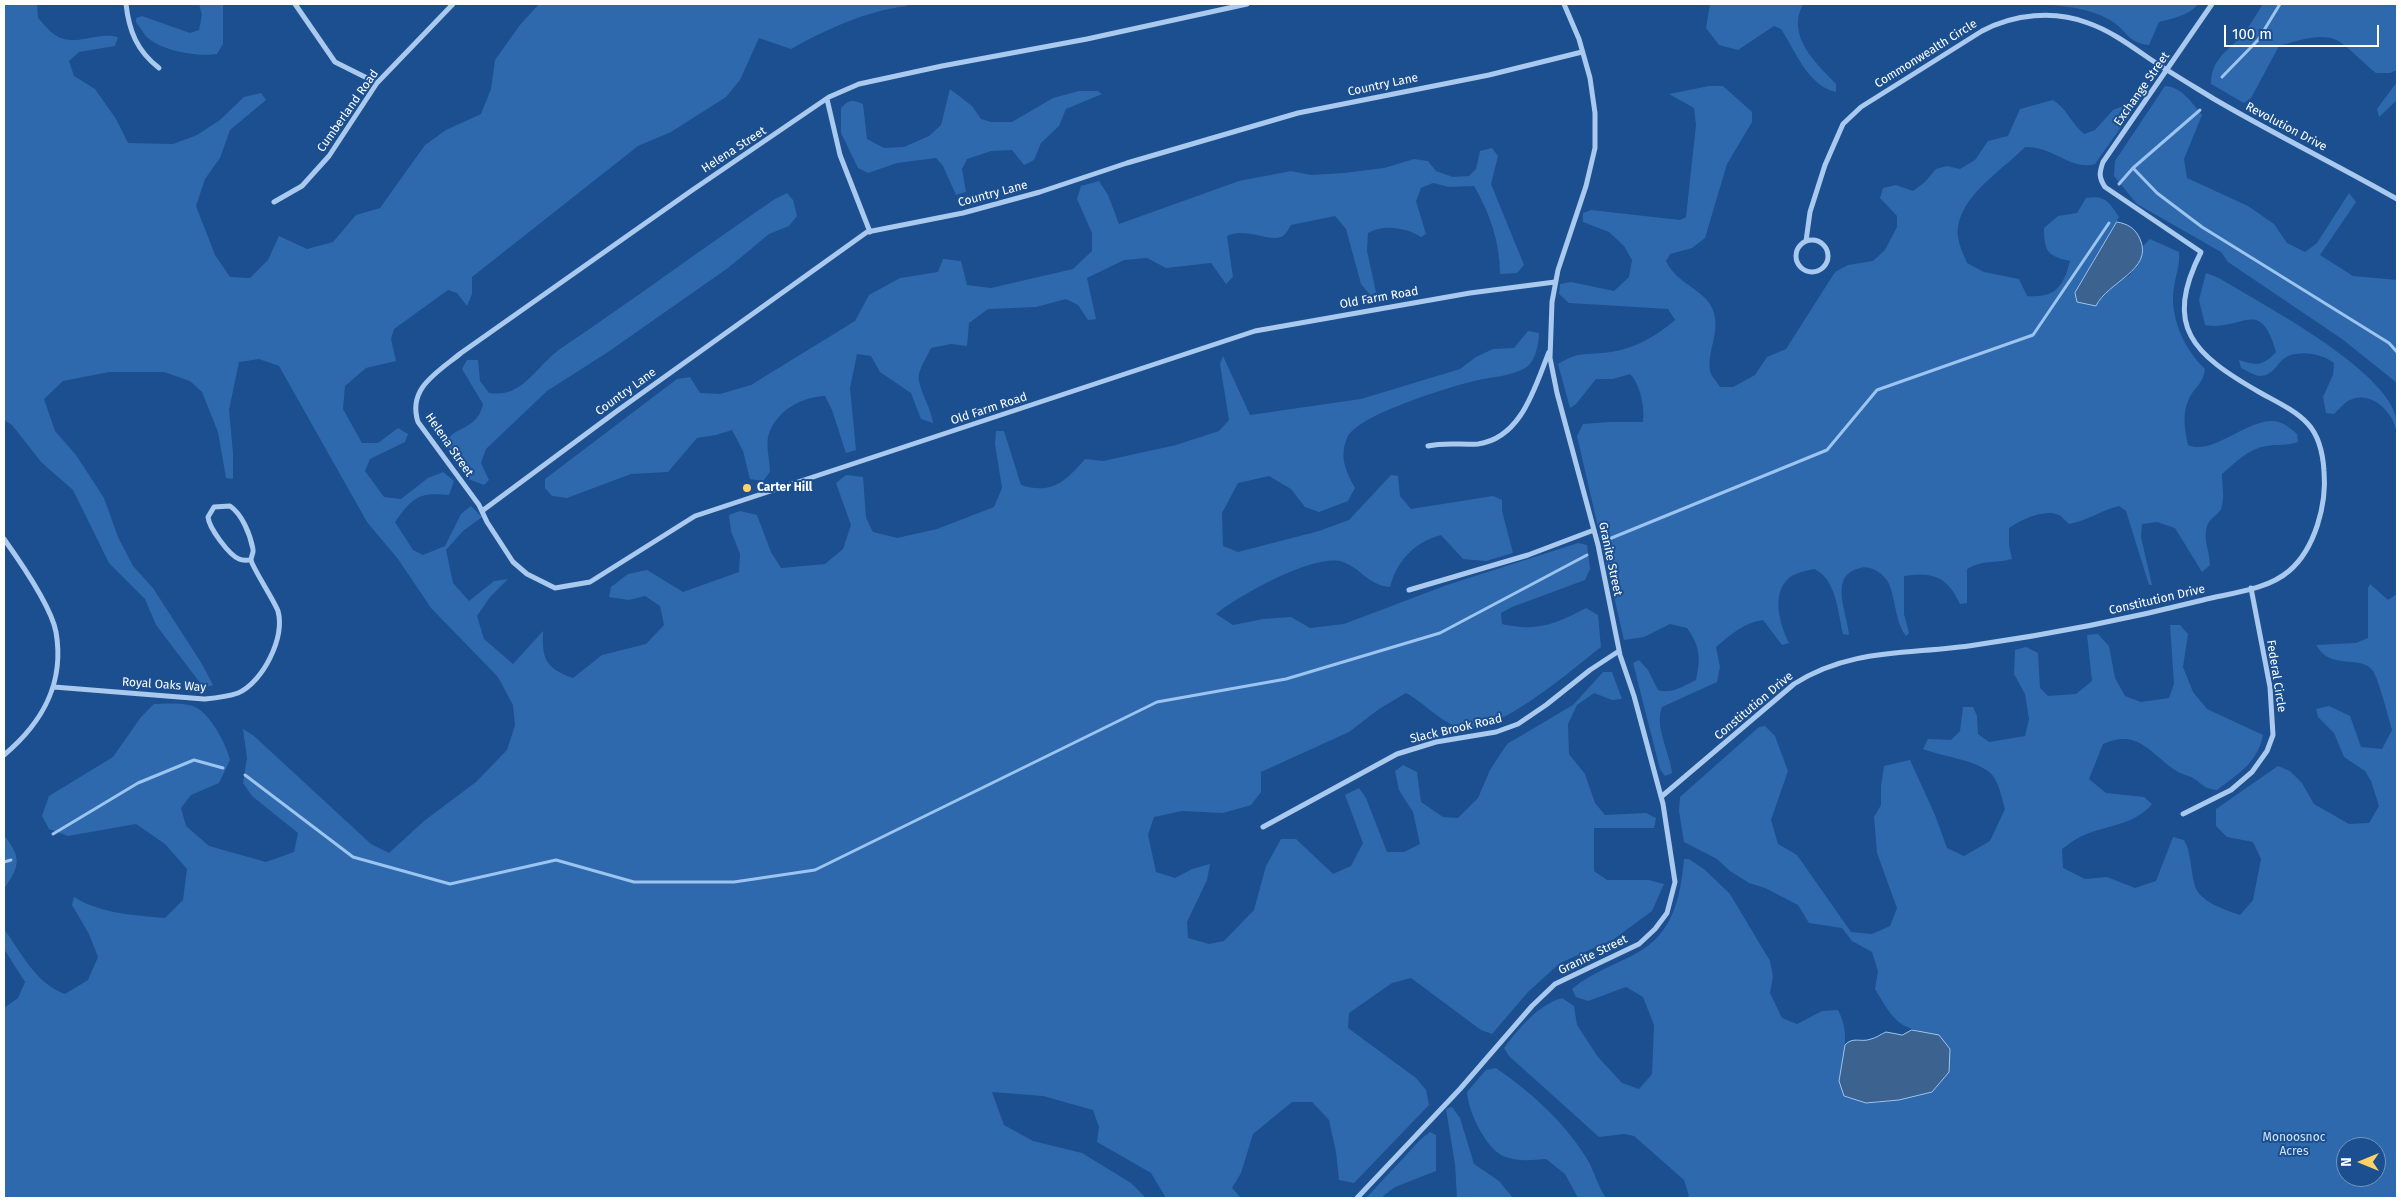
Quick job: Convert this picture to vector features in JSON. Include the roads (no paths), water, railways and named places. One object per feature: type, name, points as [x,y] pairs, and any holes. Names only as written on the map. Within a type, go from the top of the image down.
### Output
[{"type":"street","points":[[126,4],[135,42],[147,59],[159,68]]},
{"type":"street","points":[[295,4],[335,62],[377,83]]},
{"type":"street","name":"Cumberland Road","points":[[274,202],[302,186],[329,156],[377,83],[453,4]]},
{"type":"street","name":"Helena Street","points":[[482,511],[418,422],[414,409],[418,394],[425,383],[463,352],[691,191],[827,99],[859,84],[1248,4]]},
{"type":"street","name":"Granite Street","points":[[1357,1198],[1460,1089],[1532,1006],[1555,984],[1640,944],[1667,913],[1675,882],[1661,797],[1634,696],[1619,651],[1594,530],[1557,394],[1550,349],[1552,302],[1556,282],[1571,228],[1586,186],[1594,148],[1595,113],[1590,78],[1564,4]]},
{"type":"street","name":"Exchange Street","points":[[2188,243],[2105,187],[2100,179],[2099,172],[2103,162],[2212,4]]},
{"type":"street","name":"Commonwealth Circle","points":[[1806,241],[1816,240],[1827,250],[1825,266],[1816,271],[1805,270],[1797,262],[1796,252],[1806,241],[1807,223],[1826,165],[1835,140],[1850,116],[1914,73],[1997,23],[2017,17],[2044,15],[2067,17],[2088,22],[2115,35],[2167,70]]},
{"type":"street","name":"Country Lane","points":[[482,511],[601,422],[870,232],[963,213],[1040,192],[1127,163],[1298,114],[1490,75],[1582,52]]},
{"type":"street","name":"Revolution Drive","points":[[2167,70],[2266,128],[2397,199]]},
{"type":"street","points":[[827,99],[840,155],[870,232]]},
{"type":"street","name":"Constitution Drive","points":[[1661,797],[1794,684],[1815,671],[1896,651],[1971,646],[2066,631],[2251,588],[2273,582],[2289,571],[2303,556],[2314,536],[2321,508],[2325,479],[2323,453],[2309,425],[2284,405],[2233,377],[2202,353],[2192,338],[2186,326],[2182,310],[2183,299],[2189,276],[2201,252],[2188,243]]},
{"type":"street","name":"Old Farm Road","points":[[482,511],[513,562],[527,574],[555,588],[590,582],[696,516],[1255,331],[1461,294],[1556,282]]},
{"type":"street","points":[[1428,446],[1480,443],[1503,435],[1518,420],[1531,399],[1550,349]]},
{"type":"street","name":"Royal Oaks Way","points":[[54,687],[204,699],[225,697],[240,692],[256,678],[269,660],[277,640],[278,612],[251,560],[253,548],[239,513],[230,506],[214,507],[208,517],[211,529],[233,556],[244,561],[251,560]]},
{"type":"street","points":[[1409,590],[1528,555],[1594,530]]},
{"type":"street","points":[[4,538],[37,590],[56,630],[57,661],[54,687],[40,717],[20,741],[4,755]]},
{"type":"street","name":"Federal Circle","points":[[2183,814],[2231,790],[2252,772],[2267,751],[2273,734],[2270,687],[2251,588]]},
{"type":"street","name":"Slack Brook Road","points":[[1263,827],[1397,754],[1436,742],[1496,732],[1518,724],[1546,705],[1590,670],[1619,651]]},
{"type":"waterway","points":[[2222,77],[2258,40],[2280,4]]},
{"type":"waterway","points":[[2119,184],[2133,168],[2200,110]]},
{"type":"waterway","points":[[2133,168],[2157,193],[2202,227],[2389,343],[2397,352]]},
{"type":"waterway","points":[[1609,539],[1827,450],[1877,390],[2033,335],[2109,223]]},
{"type":"waterway","points":[[245,775],[353,857],[450,884],[556,860],[634,882],[734,882],[815,870],[1157,702],[1286,679],[1440,633],[1587,555]]},
{"type":"waterway","points":[[53,834],[138,783],[194,760],[223,768]]},
{"type":"waterway","points":[[4,862],[11,860]]},
{"type":"place","name":"Carter Hill","points":[[747,488]]},
{"type":"park label","name":"Monoosnoc Acres","points":[[2294,1145]]}]
